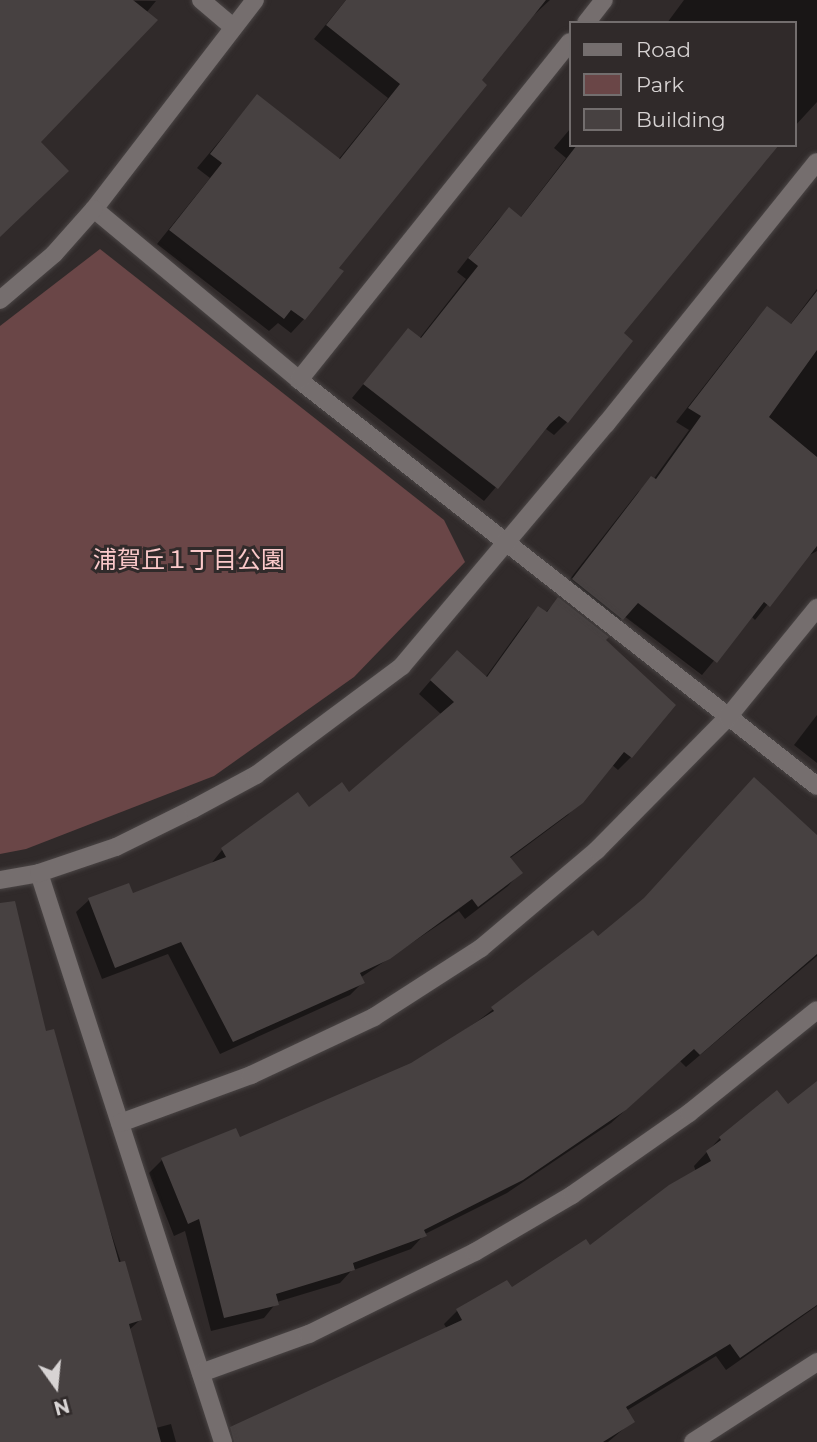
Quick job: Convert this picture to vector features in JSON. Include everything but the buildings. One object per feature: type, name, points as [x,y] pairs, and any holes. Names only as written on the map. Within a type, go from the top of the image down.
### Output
[{"type":"street","points":[[201,0],[233,27]]},
{"type":"street","points":[[0,300],[54,254],[94,209],[255,0]]},
{"type":"street","points":[[588,21],[604,0]]},
{"type":"street","points":[[299,380],[568,44]]},
{"type":"street","points":[[0,880],[39,873],[116,847],[193,809],[256,775],[321,729],[401,666],[507,543],[817,162]]},
{"type":"street","points":[[94,209],[299,380],[817,786]]},
{"type":"street","points":[[120,1123],[251,1075],[374,1017],[481,948],[597,850],[728,717],[817,608]]},
{"type":"street","points":[[39,873],[223,1442]]},
{"type":"street","points":[[201,1373],[309,1334],[496,1240],[572,1195],[689,1113],[817,1010]]},
{"type":"street","points":[[693,1442],[817,1362]]},
{"type":"green space","name":"浦賀丘１丁目公園","points":[[100,249],[444,520],[465,562],[354,677],[214,776],[26,849],[0,854],[0,326]]}]
